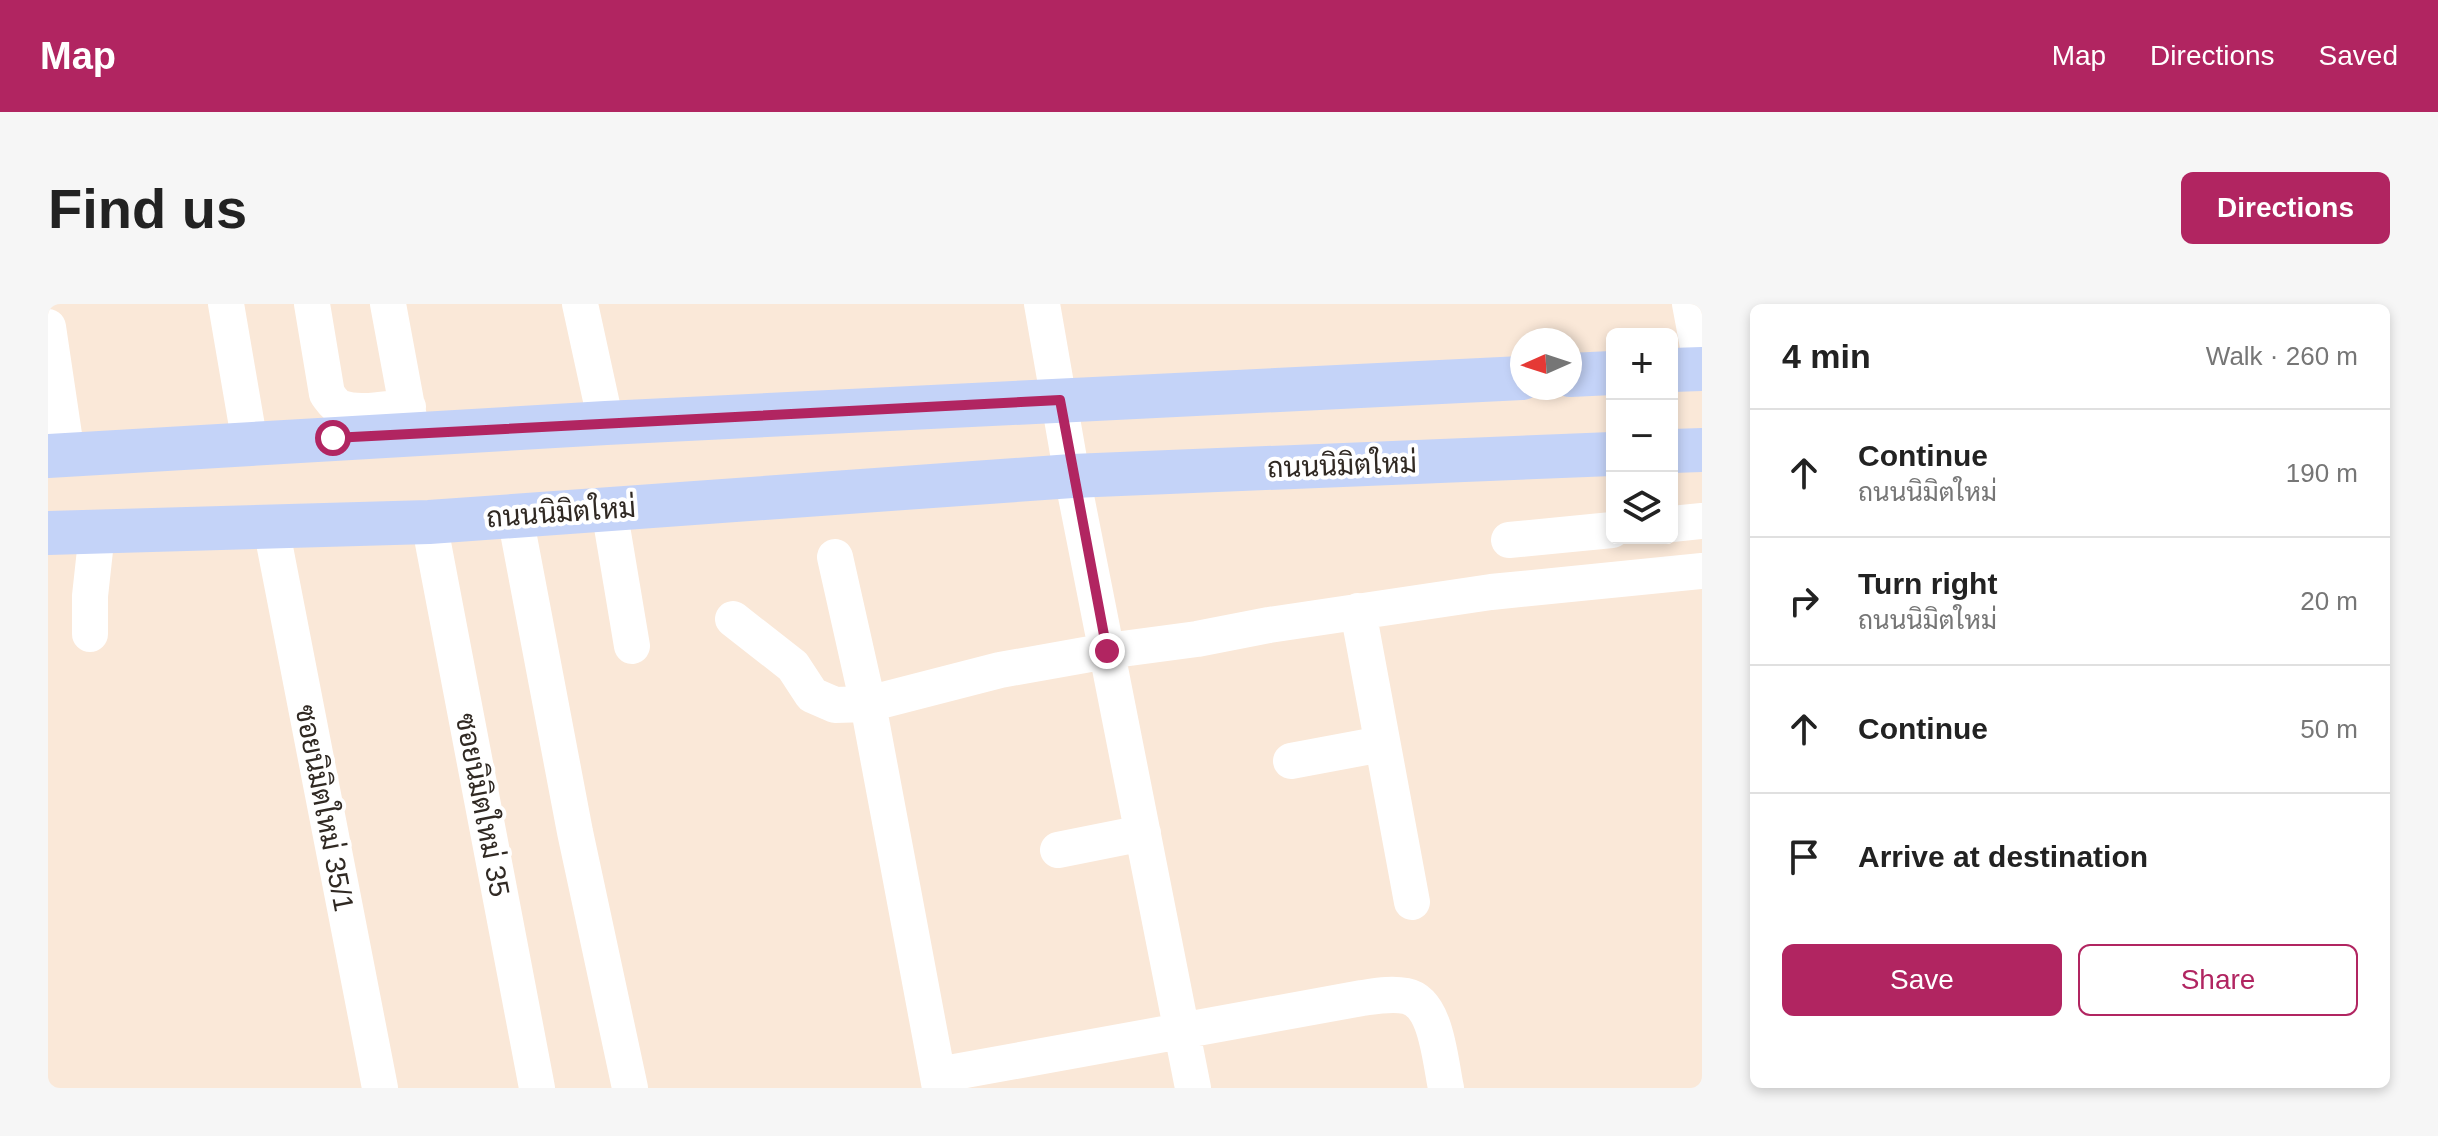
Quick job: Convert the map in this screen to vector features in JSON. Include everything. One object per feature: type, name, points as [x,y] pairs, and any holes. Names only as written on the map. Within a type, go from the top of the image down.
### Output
[{"type":"main road","points":[[1678,370],[1702,368]]},
{"type":"main road","points":[[1582,374],[1606,373]]},
{"type":"main road","points":[[57,456],[250,444],[410,420],[606,423],[1510,379]]},
{"type":"main road","points":[[1678,451],[1702,450]]},
{"type":"main road","name":"ถนนนิมิตใหม่","points":[[48,533],[429,522],[1072,476],[1606,454]]},
{"type":"street","points":[[226,304],[250,444]]},
{"type":"street","points":[[312,304],[327,394],[335,404],[343,409],[410,420],[388,304]]},
{"type":"street","points":[[580,304],[606,423]]},
{"type":"street","points":[[1042,304],[1072,476],[1193,1088]]},
{"type":"street","points":[[1690,304],[1702,368]]},
{"type":"street","points":[[48,327],[57,456]]},
{"type":"street","points":[[609,509],[632,646]]},
{"type":"street","points":[[515,516],[575,832],[630,1088]]},
{"type":"street","points":[[1678,523],[1702,521]]},
{"type":"street","name":"ซอยนิมิตใหม่ 35","points":[[429,522],[537,1088]]},
{"type":"street","name":"ซอยนิมิตใหม่ 35/1","points":[[271,527],[380,1088]]},
{"type":"street","points":[[1509,540],[1606,531]]},
{"type":"street","points":[[90,634],[90,596],[97,532]]},
{"type":"street","points":[[835,557],[868,704],[939,1082],[1362,998],[1408,996],[1419,1001],[1429,1012],[1446,1088]]},
{"type":"street","points":[[733,619],[778,652],[793,666],[812,695],[821,701],[835,705],[868,704],[1000,670],[1269,625],[1491,592],[1702,571]]},
{"type":"street","points":[[1358,611],[1412,902]]},
{"type":"street","points":[[1291,761],[1382,744]]},
{"type":"street","points":[[1058,850],[1143,833]]},
{"type":"route","points":[[333,438],[1060,400],[1107,651]]}]
